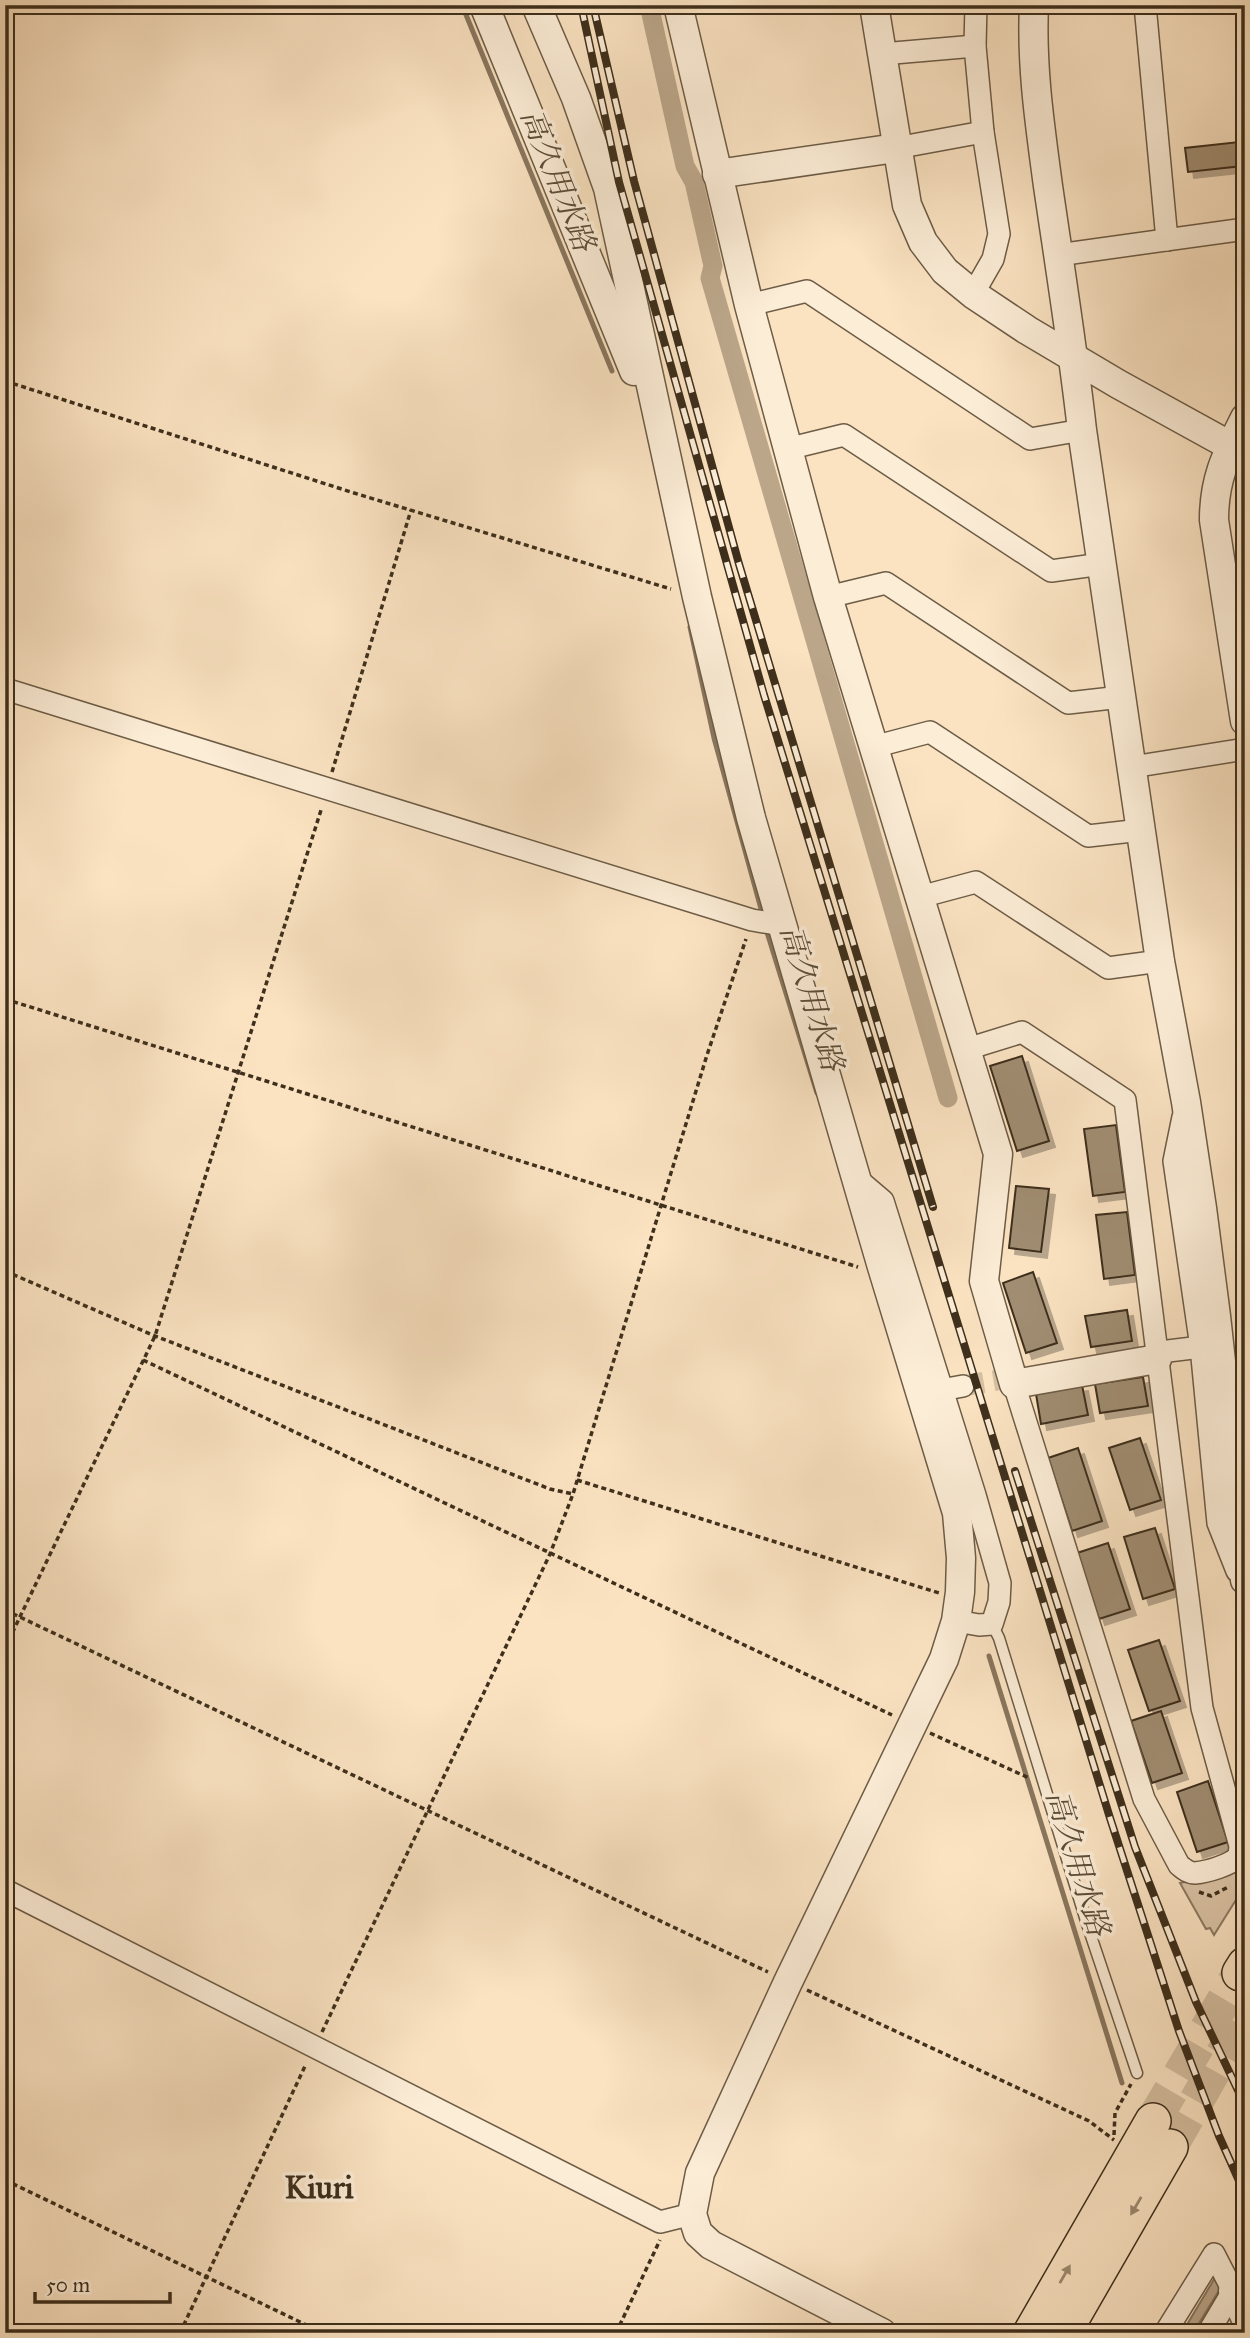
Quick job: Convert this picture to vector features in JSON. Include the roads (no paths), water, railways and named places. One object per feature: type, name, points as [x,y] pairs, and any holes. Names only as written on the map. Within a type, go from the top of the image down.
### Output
[{"type":"main road","points":[[1031,2333],[1162,2134],[1063,2333]]},
{"type":"street","points":[[484,5],[663,442]]},
{"type":"street","points":[[518,5],[565,73]]},
{"type":"street","points":[[536,5],[608,188],[723,710],[764,921],[856,1178],[957,1513],[961,1558],[956,1621],[944,1659],[699,2172],[681,2217]]},
{"type":"street","points":[[678,5],[749,305],[828,597],[998,1154],[984,1281],[1014,1384],[1144,1799],[1179,1865],[1193,1873],[1234,1861],[1239,1856],[1240,1846],[1202,1708],[1162,1355],[1125,1100],[1022,1032],[967,1049]]},
{"type":"street","points":[[874,5],[907,205],[923,242],[945,271],[973,294],[1074,358],[1238,450]]},
{"type":"street","points":[[973,294],[993,259],[999,234],[983,132],[975,46],[976,5]]},
{"type":"street","points":[[1034,5],[1035,78],[1082,430],[1160,961],[1186,1102],[1216,1316],[1233,1379],[1245,1580]]},
{"type":"street","points":[[1145,5],[1167,240]]},
{"type":"street","points":[[882,54],[975,46]]},
{"type":"street","points":[[717,174],[896,148],[983,132]]},
{"type":"street","points":[[1058,255],[1245,229]]},
{"type":"street","points":[[749,305],[807,291],[1030,439],[1082,430]]},
{"type":"street","points":[[1245,418],[1238,450],[1218,475],[1214,499],[1214,520],[1236,606],[1245,721]]},
{"type":"street","points":[[787,449],[844,435],[1051,571],[1102,564]]},
{"type":"street","points":[[828,597],[886,583],[1068,703],[1121,697]]},
{"type":"street","points":[[5,689],[764,921]]},
{"type":"street","points":[[873,747],[930,732],[1088,836],[1141,830]]},
{"type":"street","points":[[1132,767],[1245,749]]},
{"type":"street","points":[[920,897],[976,882],[1108,968],[1160,961]]},
{"type":"street","points":[[1186,1102],[1174,1161],[1201,1347],[1219,1523],[1245,1589]]},
{"type":"street","points":[[856,1178],[883,1201],[1000,1583],[999,1602],[992,1624],[956,1621]]},
{"type":"street","points":[[1014,1384],[1201,1347]]},
{"type":"street","points":[[941,1390],[963,1386]]},
{"type":"street","points":[[5,1890],[660,2222],[681,2217]]},
{"type":"street","points":[[681,2217],[711,2245],[882,2333]]},
{"type":"street","points":[[1165,2333],[1214,2254],[1245,2317]]},
{"type":"street","points":[[1208,2333],[1233,2291]]},
{"type":"lane","points":[[992,1624],[999,1638],[1043,1784],[1137,2073]]},
{"type":"waterway","name":"高久用水路","points":[[462,5],[612,371]]},
{"type":"waterway","points":[[649,5],[685,166],[694,182],[713,266],[710,278],[948,1098]]},
{"type":"waterway","name":"高久用水路","points":[[690,627],[714,738],[763,916]]},
{"type":"waterway","name":"高久用水路","points":[[766,929],[817,1093]]},
{"type":"waterway","name":"高久用水路","points":[[989,1656],[1122,2083]]},
{"type":"tunnel","points":[[963,1386],[1027,1375]]},
{"type":"tunnel","points":[[1153,2121],[1240,1973]]},
{"type":"tunnel","points":[[1170,2147],[1245,2016]]},
{"type":"railway","points":[[581,5],[619,182],[764,695],[1110,1818],[1179,2031],[1219,2136],[1245,2194]]},
{"type":"railway","points":[[593,5],[634,181],[739,564],[933,1207]]},
{"type":"railway","points":[[1015,1471],[1135,1847],[1196,2002],[1245,2105]]},
{"type":"district","name":"Kiuri","points":[[319,2187]]}]
